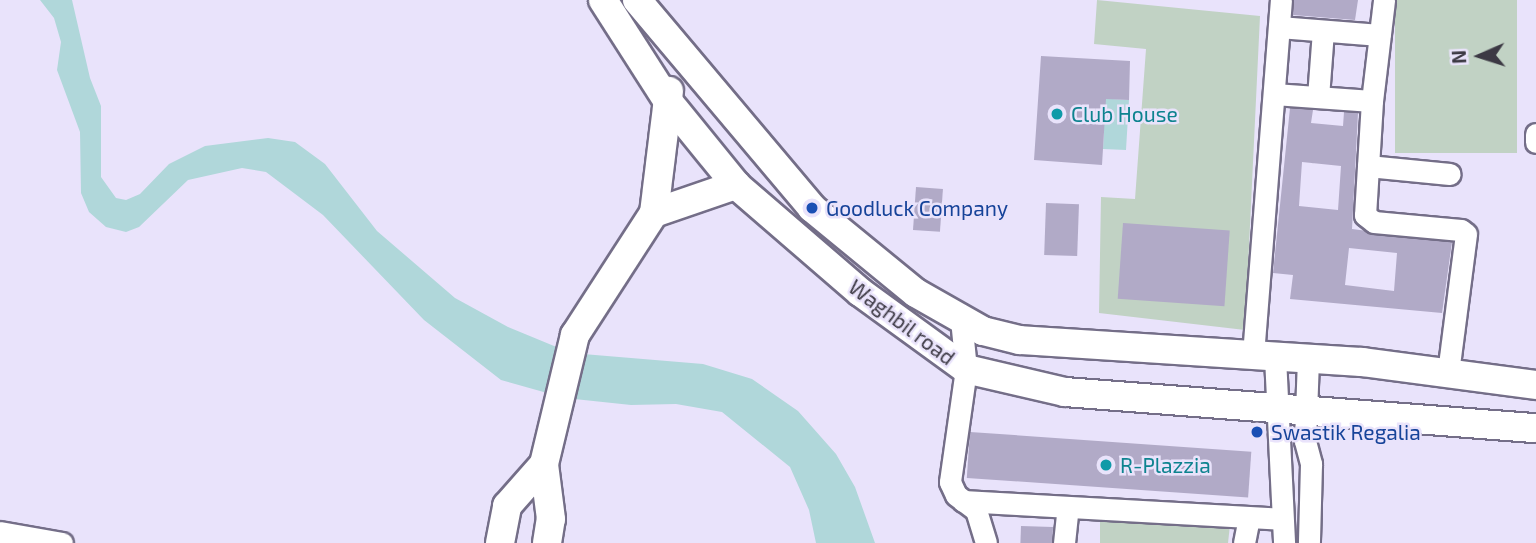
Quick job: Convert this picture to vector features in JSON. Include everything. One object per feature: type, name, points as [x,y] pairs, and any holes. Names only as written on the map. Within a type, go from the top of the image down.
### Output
[{"type":"main road","name":"Waghbil road","points":[[603,0],[667,100],[743,191],[860,292],[966,369],[1065,393],[1277,406],[1536,428]]},
{"type":"main road","name":"Waghbil road","points":[[637,0],[661,12],[677,48],[779,170],[848,241],[916,293],[983,331],[1020,340],[1308,359],[1536,385]]},
{"type":"main road","points":[[547,543],[551,519],[544,464],[575,335],[654,213],[667,100],[677,48]]},
{"type":"main road","points":[[654,213],[743,191],[779,170]]},
{"type":"main road","points":[[500,543],[507,506],[544,464]]},
{"type":"street","points":[[1281,0],[1274,94],[1264,356],[1277,406],[1280,519],[1284,543]]},
{"type":"street","points":[[1384,0],[1372,101],[1365,215],[1374,222],[1461,230],[1466,234],[1448,373]]},
{"type":"street","points":[[1279,27],[1380,35]]},
{"type":"street","points":[[1318,97],[1323,31]]},
{"type":"street","points":[[1274,94],[1372,101]]},
{"type":"street","points":[[1536,134],[1536,142]]},
{"type":"street","points":[[1368,166],[1450,174]]},
{"type":"street","points":[[961,318],[966,369],[950,482],[963,501],[976,510],[986,543]]},
{"type":"street","points":[[1308,359],[1306,409],[1309,543]]},
{"type":"street","points":[[963,501],[1280,519]]},
{"type":"street","points":[[1064,543],[1068,507]]},
{"type":"street","points":[[1244,543],[1249,517]]},
{"type":"street","points":[[0,532],[62,543]]},
{"type":"shaded area","points":[[40,0],[72,0],[90,78],[101,106],[101,177],[116,198],[126,200],[140,194],[169,164],[205,146],[268,138],[295,142],[325,164],[377,231],[455,298],[508,327],[571,353],[703,364],[752,379],[798,411],[836,454],[855,487],[875,543],[816,543],[809,510],[790,467],[722,412],[676,404],[631,405],[565,398],[501,380],[424,320],[323,215],[266,172],[242,168],[188,180],[139,227],[126,232],[106,227],[89,212],[81,193],[80,132],[57,70],[61,42],[54,18]]},
{"type":"shaded area","points":[[1097,0],[1260,16],[1245,330],[1099,313],[1101,197],[1135,199],[1146,49],[1094,44]]},
{"type":"shaded area","points":[[1395,0],[1517,0],[1517,153],[1395,153]]},
{"type":"shaded area","points":[[1078,97],[1129,100],[1126,150],[1103,149],[1104,130]]},
{"type":"shaded area","points":[[1100,519],[1230,525],[1228,543],[1100,543]]},
{"type":"building","points":[[1294,0],[1358,0],[1355,20],[1293,15]]},
{"type":"building","name":"Club House","points":[[1041,56],[1130,61],[1129,100],[1106,99],[1102,165],[1034,160]]},
{"type":"building","points":[[1290,108],[1313,110],[1311,123],[1343,126],[1344,112],[1358,113],[1352,229],[1452,242],[1442,313],[1290,299],[1293,275],[1273,273]],"holes":[[[1302,162],[1341,166],[1338,210],[1299,206]],[[1349,248],[1397,253],[1394,291],[1345,285]]]},
{"type":"building","points":[[916,187],[943,189],[940,232],[913,230]]},
{"type":"building","points":[[1046,203],[1079,204],[1077,256],[1044,255]]},
{"type":"building","points":[[1123,223],[1230,230],[1224,306],[1118,299]]},
{"type":"building","name":"R-Plazzia","points":[[970,432],[1251,452],[1248,498],[967,478]]},
{"type":"building","points":[[1021,526],[1053,527],[1052,543],[1020,543]]},
{"type":"place","name":"Club House","points":[[1057,114]]},
{"type":"place","name":"Goodluck Company","points":[[812,208]]},
{"type":"place","name":"Swastik Regalia","points":[[1257,432]]},
{"type":"place","name":"R-Plazzia","points":[[1106,465]]}]
